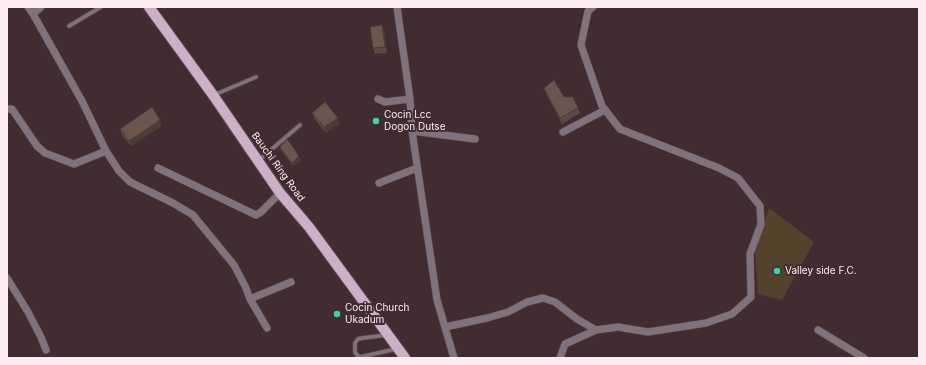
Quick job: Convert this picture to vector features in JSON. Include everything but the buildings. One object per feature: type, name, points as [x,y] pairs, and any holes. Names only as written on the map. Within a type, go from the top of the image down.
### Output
[{"type":"main road","name":"Bauchi Ring Road","points":[[149,7],[213,95],[280,193],[310,228],[404,358]]},
{"type":"street","points":[[28,7],[82,101],[106,151],[119,171],[130,182],[173,203],[193,215],[234,265],[250,299],[267,328]]},
{"type":"street","points":[[33,14],[41,7]]},
{"type":"street","points":[[397,7],[410,99],[412,131],[417,168],[437,300],[454,358]]},
{"type":"street","points":[[560,358],[564,344],[596,330],[618,327],[648,332],[706,323],[732,314],[751,297],[750,254],[761,224],[760,206],[738,178],[719,168],[620,129],[605,110],[602,106],[581,45],[588,11],[593,7]]},
{"type":"street","points":[[378,99],[385,102],[410,99]]},
{"type":"street","points":[[7,109],[12,109],[37,146],[45,153],[74,164],[106,151]]},
{"type":"street","points":[[563,132],[605,110]]},
{"type":"street","points":[[412,131],[475,139]]},
{"type":"street","points":[[158,168],[256,215],[280,193]]},
{"type":"street","points":[[379,183],[417,168]]},
{"type":"street","points":[[7,278],[28,312],[46,350]]},
{"type":"street","points":[[250,299],[291,282]]},
{"type":"street","points":[[445,327],[508,312],[527,302],[543,298],[555,302],[596,330]]},
{"type":"street","points":[[818,330],[864,358]]},
{"type":"lane","points":[[69,26],[101,7]]},
{"type":"lane","points":[[213,95],[256,77]]},
{"type":"lane","points":[[258,161],[300,125]]},
{"type":"lane","points":[[388,335],[358,340],[355,343],[356,355],[360,357],[398,349]]},
{"type":"shaded area","name":"Valley side F.C.","points":[[769,208],[814,242],[782,300],[758,294],[755,249]]},
{"type":"place","name":"Cocin Lcc Dogon Dutse","points":[[376,121]]},
{"type":"place","name":"Valley side F.C.","points":[[777,271]]},
{"type":"place","name":"Cocin Church Ukadum","points":[[337,314]]}]
